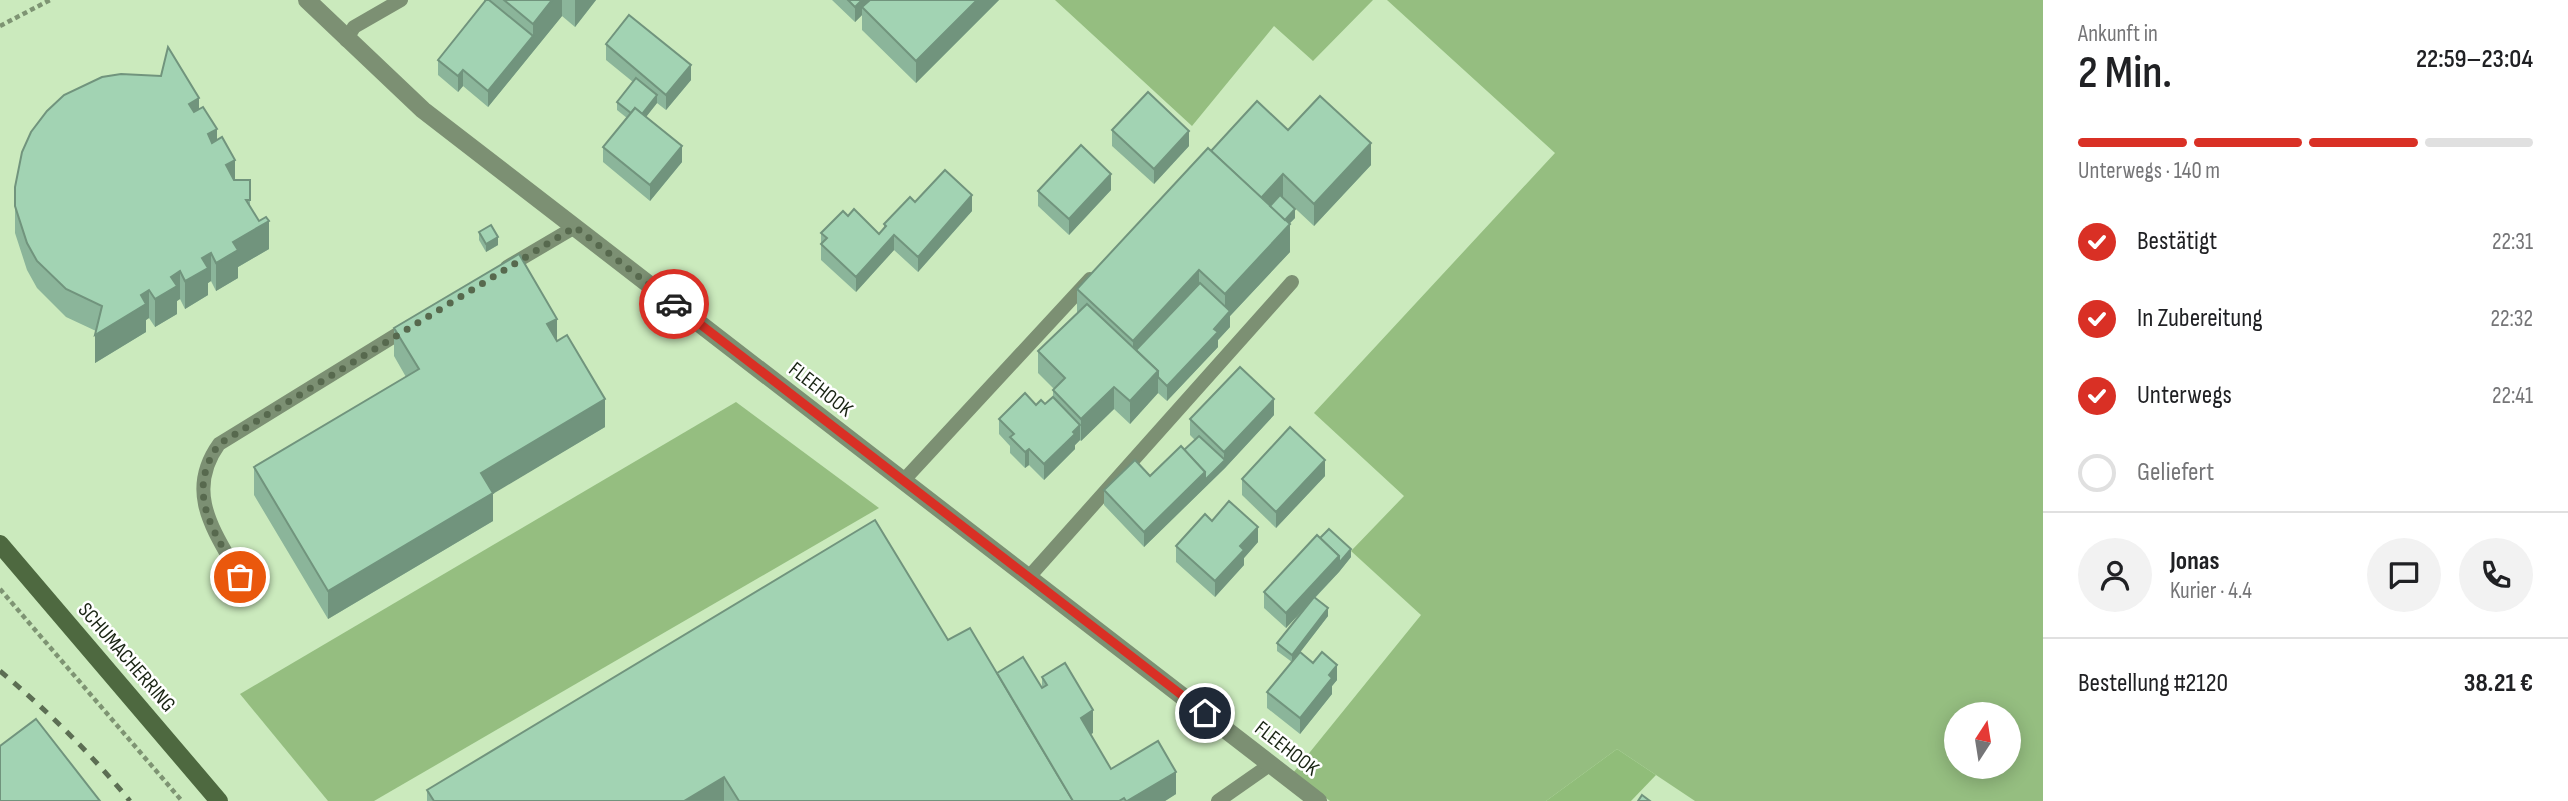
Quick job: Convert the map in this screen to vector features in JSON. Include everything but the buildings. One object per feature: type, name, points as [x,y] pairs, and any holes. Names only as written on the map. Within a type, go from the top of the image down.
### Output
[{"type":"main road","name":"SCHUMACHERRING","points":[[0,544],[219,801]]},
{"type":"street","name":"FLEEHOOK","points":[[307,0],[346,40],[423,110],[1318,801]]},
{"type":"lane","points":[[346,40],[354,27],[401,0]]},
{"type":"lane","points":[[494,274],[575,227]]},
{"type":"lane","points":[[903,481],[1100,268]]},
{"type":"lane","points":[[1028,578],[1292,282]]},
{"type":"lane","points":[[240,577],[209,523],[201,487],[207,461],[219,444],[425,317]]},
{"type":"lane","points":[[1218,801],[1271,764]]},
{"type":"path","points":[[0,26],[50,0]]},
{"type":"path","points":[[0,589],[182,801]]},
{"type":"green space","points":[[1055,0],[1373,0],[1313,61],[1274,26],[1192,126]]},
{"type":"green space","points":[[1387,0],[2043,0],[2043,801],[1695,801],[1617,749],[1546,801],[1330,801],[1293,773],[1421,615],[1351,551],[1404,496],[1314,413],[1555,153]]},
{"type":"green space","points":[[736,402],[879,508],[374,801],[328,801],[240,694]]},
{"type":"green space","points":[[1617,749],[1656,775],[1631,801],[1546,801]]},
{"type":"railway","points":[[0,671],[68,733],[130,801]]},
{"type":"way so far","points":[[240,577],[209,523],[201,487],[207,461],[219,444],[575,227],[674,304]]},
{"type":"route","points":[[674,304],[1205,713]]}]
